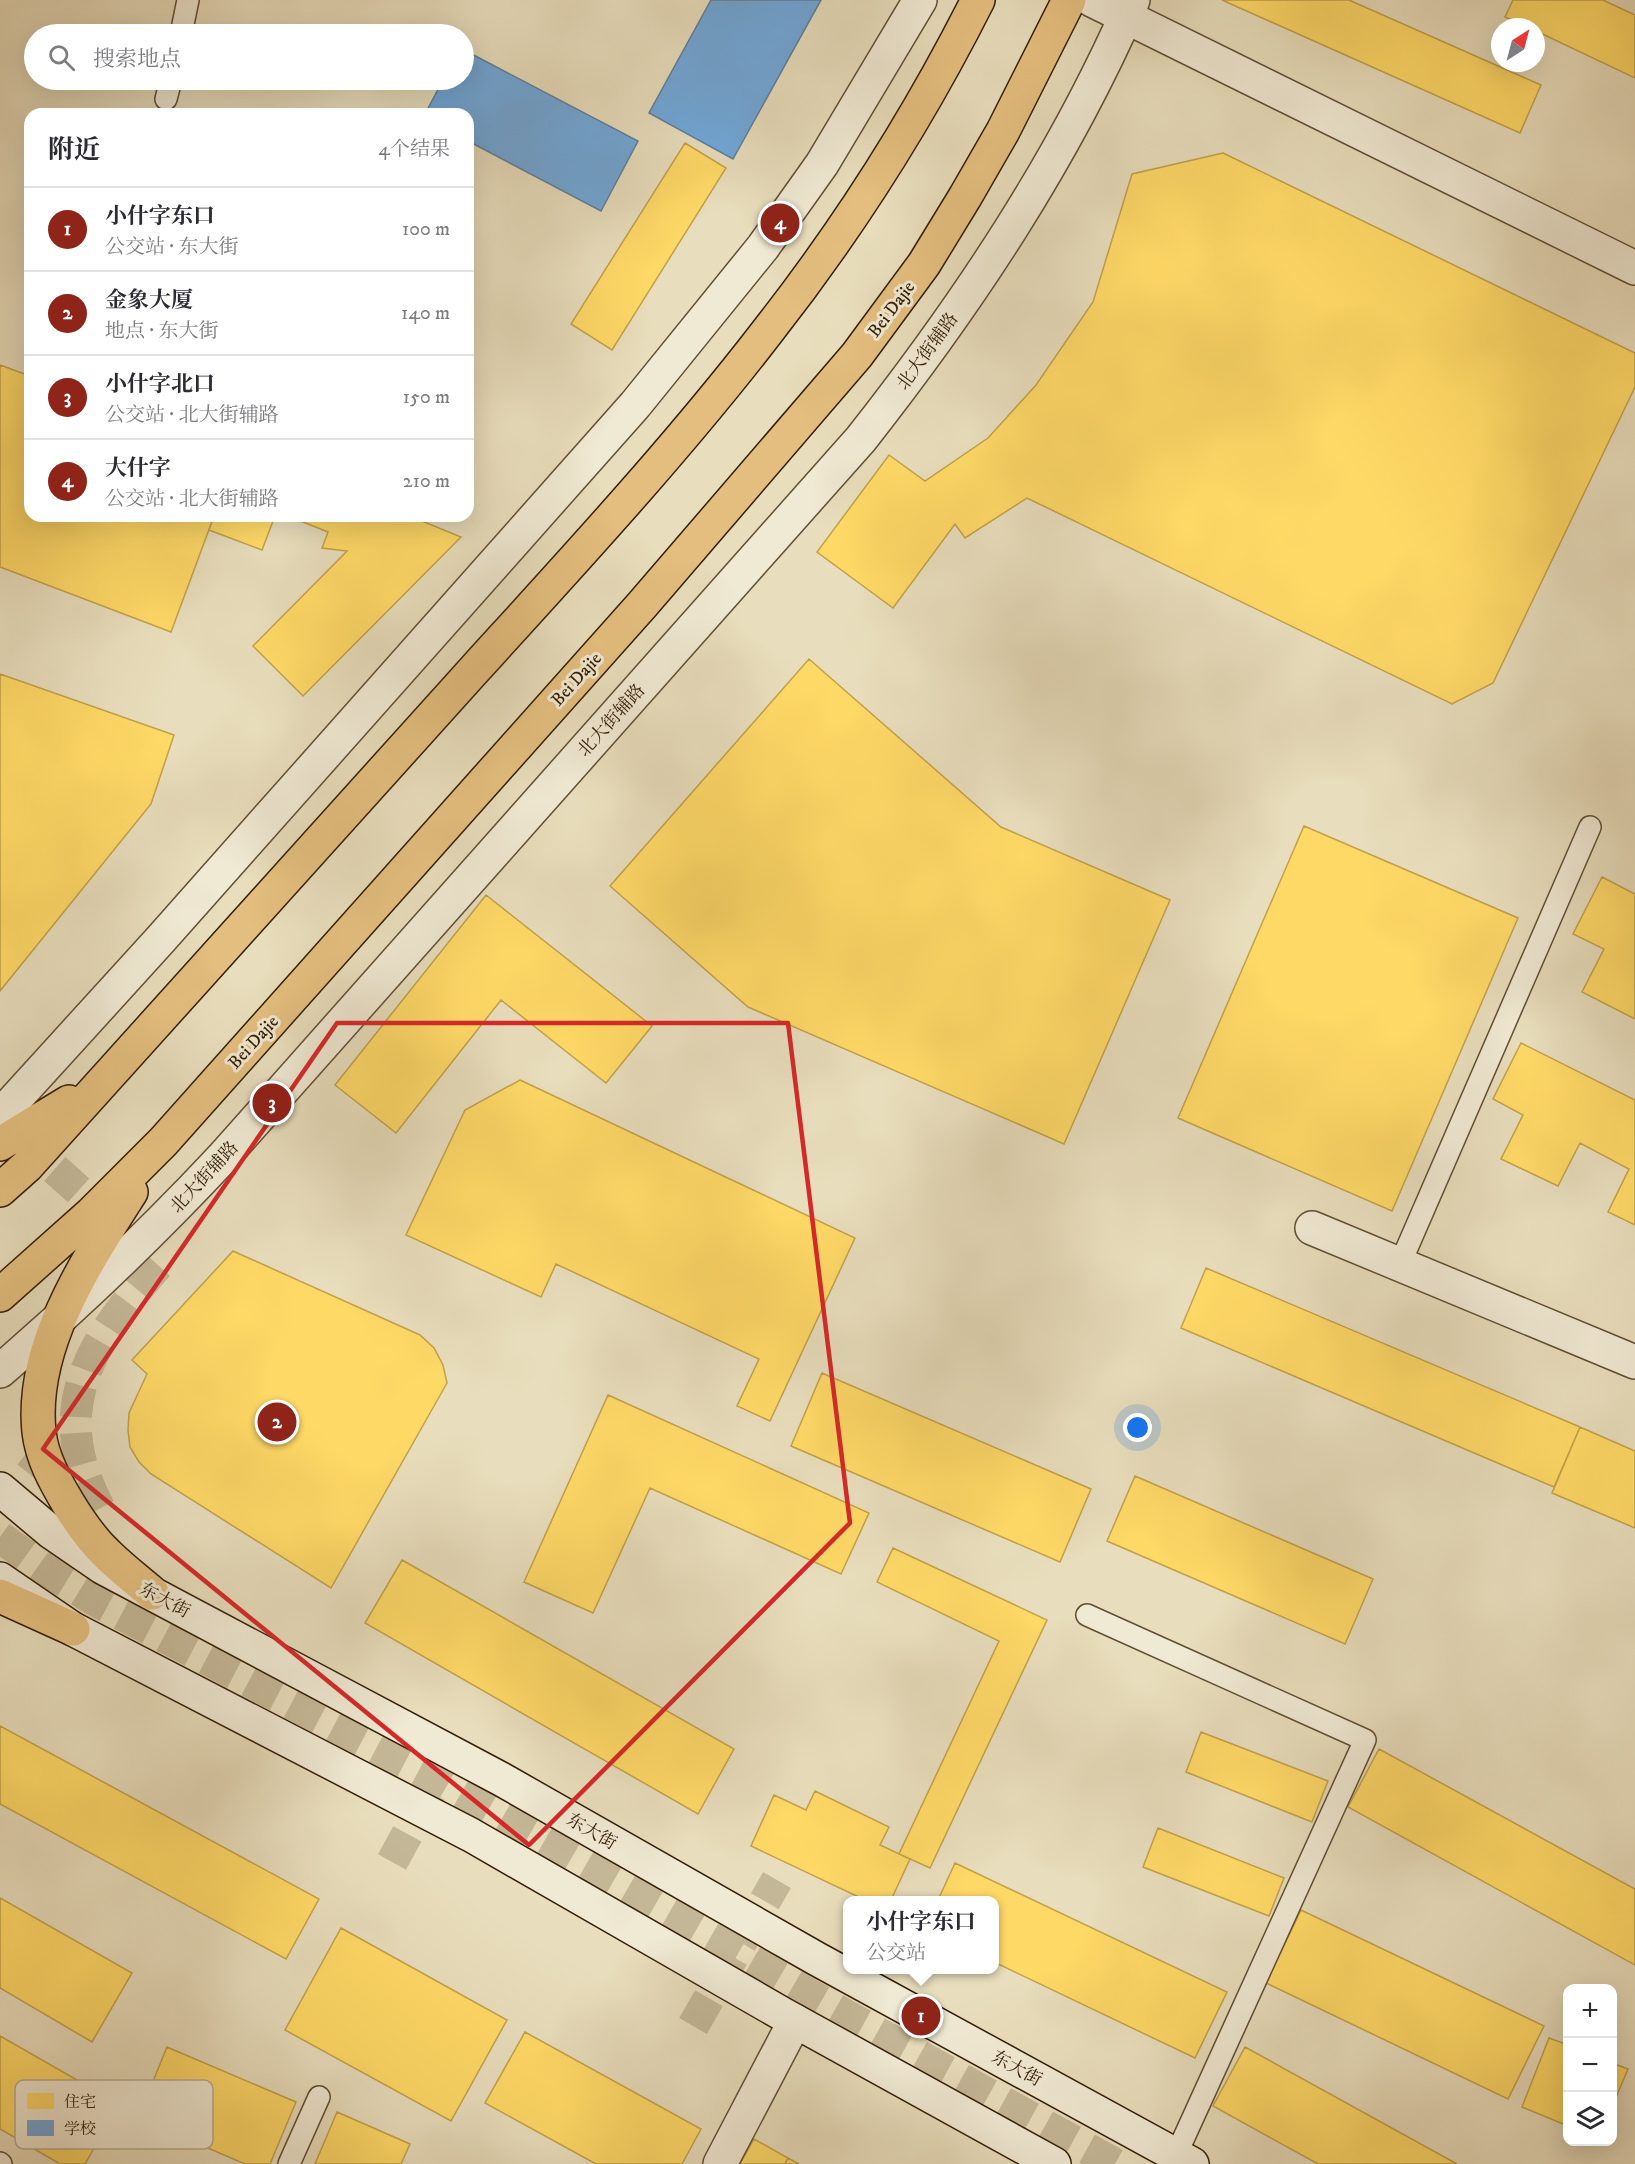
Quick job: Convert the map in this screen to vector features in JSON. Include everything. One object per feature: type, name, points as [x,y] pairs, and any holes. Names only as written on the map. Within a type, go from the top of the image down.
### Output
[{"type":"main road","points":[[0,1190],[27,1166],[560,575],[766,334],[834,243],[874,181],[917,112],[978,0]]},
{"type":"main road","name":"Bei Dajie","points":[[0,1294],[92,1213],[164,1142],[642,605],[857,355],[924,264],[965,197],[1003,131],[1069,0]]},
{"type":"main road","points":[[0,1144],[110,1074]]},
{"type":"main road","points":[[152,1593],[106,1554],[77,1518],[51,1474],[39,1434],[38,1398],[45,1362],[59,1320],[109,1226],[164,1142]]},
{"type":"main road","points":[[0,1596],[73,1629]]},
{"type":"street","points":[[0,1116],[169,930],[658,378],[756,255],[822,164],[920,0]]},
{"type":"street","points":[[1092,0],[1129,8],[1635,268]]},
{"type":"street","name":"北大街辅路","points":[[0,1371],[59,1320],[146,1238],[224,1156],[861,439],[918,366],[1025,210],[1102,67],[1129,8]]},
{"type":"street","points":[[1312,1227],[1635,1362]]},
{"type":"street","name":"东大街","points":[[0,1489],[51,1532],[102,1566],[501,1779],[843,1973]]},
{"type":"street","points":[[0,1579],[73,1629],[471,1835],[795,2021],[1054,2164]]},
{"type":"street","name":"东大街","points":[[844,1974],[1184,2160]]},
{"type":"street","points":[[720,2164],[795,2021]]},
{"type":"lane","points":[[183,24],[188,0]]},
{"type":"lane","points":[[1400,1264],[1590,827]]},
{"type":"lane","points":[[1087,1615],[1365,1740],[1184,2160]]},
{"type":"lane","points":[[290,2164],[319,2097]]},
{"type":"highlighted area","points":[[337,1023],[788,1023],[850,1523],[529,1845],[43,1449]]},
{"type":"building: 住宅","points":[[1222,0],[1349,0],[1491,63],[1491,72],[1512,72],[1541,85],[1520,133]]},
{"type":"building: 住宅","points":[[1513,0],[1603,0],[1635,15],[1635,78],[1545,35],[1545,18],[1505,17]]},
{"type":"building: 住宅","points":[[685,143],[726,168],[612,350],[571,324]]},
{"type":"building: 住宅","points":[[1223,153],[1635,353],[1635,387],[1493,683],[1452,704],[1027,498],[965,538],[955,524],[893,608],[817,552],[889,455],[925,481],[988,438],[1036,385],[1093,302],[1132,174]]},
{"type":"building: 住宅","points":[[0,365],[24,374],[24,522],[212,522],[171,632],[0,567]]},
{"type":"building: 住宅","points":[[212,522],[273,522],[262,550],[209,530]]},
{"type":"building: 住宅","points":[[303,522],[425,522],[461,537],[303,696],[253,646],[347,551],[322,548],[328,532]]},
{"type":"building: 住宅","points":[[809,659],[1001,827],[1170,900],[1064,1144],[748,1007],[610,886]]},
{"type":"building: 住宅","points":[[0,674],[174,735],[151,804],[0,991]]},
{"type":"building: 住宅","points":[[1304,826],[1518,918],[1392,1211],[1178,1118]]},
{"type":"building: 住宅","points":[[1602,877],[1635,894],[1635,1019],[1582,992],[1604,949],[1573,934]]},
{"type":"building: 住宅","points":[[486,895],[652,1026],[606,1083],[501,1000],[396,1133],[335,1085]]},
{"type":"building: 住宅","points":[[1521,1043],[1635,1100],[1635,1225],[1608,1212],[1629,1169],[1580,1143],[1558,1186],[1501,1159],[1523,1115],[1493,1099]]},
{"type":"building: 住宅","points":[[520,1080],[855,1238],[770,1421],[737,1406],[759,1359],[556,1264],[541,1297],[406,1235],[465,1110]]},
{"type":"building: 住宅","points":[[233,1251],[420,1335],[434,1348],[443,1365],[447,1383],[331,1588],[151,1474],[139,1462],[130,1447],[129,1413],[147,1374],[132,1360]]},
{"type":"building: 住宅","points":[[1206,1268],[1580,1427],[1554,1487],[1181,1328]]},
{"type":"building: 住宅","points":[[822,1373],[1091,1489],[1060,1562],[791,1446]]},
{"type":"building: 住宅","points":[[608,1395],[869,1513],[841,1574],[650,1488],[593,1613],[524,1582]]},
{"type":"building: 住宅","points":[[1580,1427],[1635,1451],[1635,1528],[1552,1493]]},
{"type":"building: 住宅","points":[[1135,1476],[1373,1579],[1345,1644],[1107,1541]]},
{"type":"building: 住宅","points":[[893,1548],[1047,1620],[930,1868],[899,1854],[999,1641],[877,1582]]},
{"type":"building: 住宅","points":[[402,1560],[734,1749],[698,1814],[365,1623]]},
{"type":"building: 住宅","points":[[0,1726],[319,1899],[286,1959],[0,1804]]},
{"type":"building: 住宅","points":[[1201,1732],[1328,1781],[1312,1822],[1186,1772]]},
{"type":"building: 住宅","points":[[1379,1749],[1635,1889],[1635,1965],[1348,1807]]},
{"type":"building: 住宅","points":[[815,1791],[889,1827],[880,1845],[910,1859],[893,1896],[857,1896],[751,1846],[774,1795],[806,1810]]},
{"type":"building: 住宅","points":[[1158,1828],[1284,1878],[1269,1916],[1143,1867]]},
{"type":"building: 住宅","points":[[955,1863],[1227,1992],[1195,2058],[999,1964],[999,1896],[940,1896]]},
{"type":"building: 住宅","points":[[0,1898],[132,1973],[92,2042],[0,1988]]},
{"type":"building: 住宅","points":[[1301,1910],[1544,2026],[1508,2099],[1266,1983]]},
{"type":"building: 住宅","points":[[341,1928],[507,2020],[451,2121],[285,2030]]},
{"type":"building: 住宅","points":[[525,2032],[701,2129],[682,2164],[596,2164],[485,2103]]},
{"type":"building: 住宅","points":[[0,2036],[77,2080],[15,2080],[15,2138],[0,2129]]},
{"type":"building: 住宅","points":[[1549,2038],[1563,2043],[1563,2124],[1522,2107]]},
{"type":"building: 住宅","points":[[167,2047],[296,2102],[270,2164],[245,2164],[210,2149],[213,2149],[213,2080],[154,2080]]},
{"type":"building: 住宅","points":[[1245,2047],[1457,2164],[1318,2164],[1213,2106]]},
{"type":"building: 住宅","points":[[1617,2065],[1628,2069],[1617,2095]]},
{"type":"building: 住宅","points":[[337,2112],[410,2144],[401,2164],[315,2164]]},
{"type":"building: 住宅","points":[[754,2139],[788,2158],[785,2164],[740,2164]]},
{"type":"building: 住宅","points":[[34,2149],[94,2149],[85,2164],[60,2164]]},
{"type":"building: 住宅","points":[[788,2158],[799,2164],[785,2164]]},
{"type":"building: 学校","points":[[711,0],[821,0],[733,159],[649,113]]},
{"type":"building: 学校","points":[[474,55],[638,141],[601,211],[474,144],[474,108],[428,108],[438,90],[474,90]]},
{"type":"tunnel","points":[[19,1137],[160,1263],[112,1322],[82,1382],[76,1413],[77,1445],[87,1480],[105,1518]]},
{"type":"tunnel","points":[[0,1512],[59,1438]]},
{"type":"tunnel","points":[[0,1537],[46,1570],[98,1602],[437,1780],[842,2013],[1115,2164]]},
{"type":"tunnel","points":[[392,1862],[433,1787]]},
{"type":"tunnel","points":[[693,2026],[777,1880]]},
{"type":"place","name":"大什字","points":[[780,223]]},
{"type":"place","name":"小什字北口","points":[[272,1103]]},
{"type":"place","name":"金象大厦","points":[[277,1422]]},
{"type":"place","name":"小什字东口","points":[[921,2016]]}]
